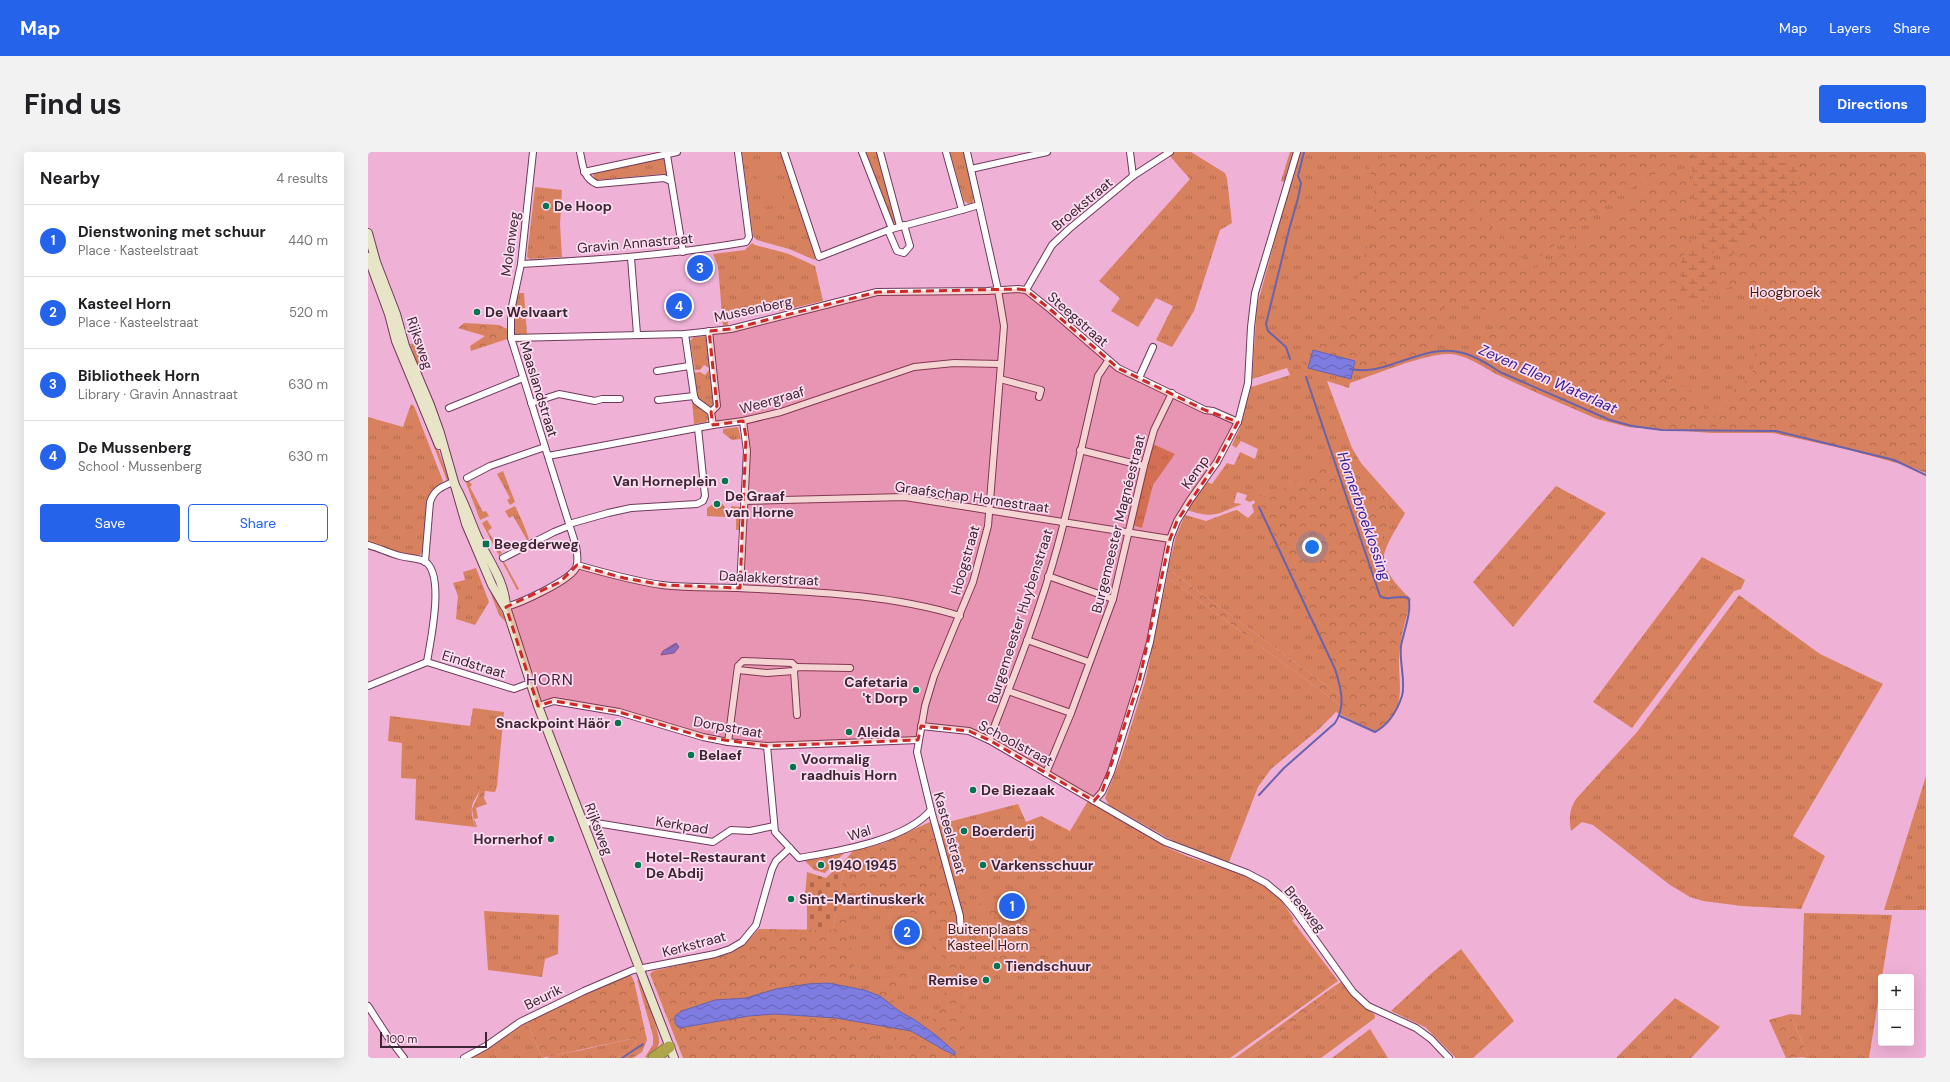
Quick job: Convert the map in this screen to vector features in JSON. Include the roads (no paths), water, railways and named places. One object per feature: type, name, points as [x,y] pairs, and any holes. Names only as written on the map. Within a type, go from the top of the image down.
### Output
[{"type":"highway","points":[[654,1058],[669,1047]]},
{"type":"main road","name":"Rijksweg","points":[[368,232],[376,262],[398,318],[403,340],[437,423],[453,482],[465,503],[478,537],[506,595],[506,607],[538,706],[586,824],[639,970],[674,1058]]},
{"type":"main road","name":"Rijksweg","points":[[368,257],[389,314],[394,334],[406,367],[426,411],[440,449],[448,462]]},
{"type":"street","name":"Molenweg","points":[[511,338],[511,311],[521,264],[533,152]]},
{"type":"street","points":[[580,152],[584,172],[589,180],[597,184],[664,178],[671,181]]},
{"type":"street","points":[[584,172],[677,152]]},
{"type":"street","name":"Gravin Annastraat","points":[[521,264],[631,258],[683,252],[746,242],[749,237],[738,152]]},
{"type":"street","points":[[784,152],[820,257],[890,229],[979,205]]},
{"type":"street","points":[[862,152],[897,251],[904,253],[910,246],[902,226],[880,152]]},
{"type":"street","points":[[946,152],[962,210]]},
{"type":"street","name":"Hoogstraat","points":[[918,740],[924,706],[934,676],[960,616],[981,556],[989,511],[1000,379],[1004,326],[998,290],[967,152]]},
{"type":"street","points":[[971,169],[1040,152],[1047,152]]},
{"type":"street","points":[[1130,152],[1133,176]]},
{"type":"street","name":"Broekstraat","points":[[1026,290],[1052,245],[1133,176],[1170,152]]},
{"type":"street","name":"Kemp","points":[[1094,800],[1102,792],[1111,772],[1139,682],[1150,642],[1170,539],[1177,521],[1217,462],[1238,422],[1248,383],[1251,327],[1256,293],[1298,152]]},
{"type":"street","points":[[667,154],[683,252]]},
{"type":"street","points":[[631,258],[637,334]]},
{"type":"street","points":[[998,290],[1026,290]]},
{"type":"street","name":"Mussenberg","points":[[511,338],[685,334],[731,329],[877,292],[998,290]]},
{"type":"street","name":"Steegstraat","points":[[1026,290],[1118,368],[1205,410],[1213,411],[1238,422]]},
{"type":"street","points":[[709,331],[717,406],[711,412]]},
{"type":"street","points":[[685,334],[694,396],[696,401],[711,412],[713,425]]},
{"type":"street","name":"Maaslandstraat","points":[[511,338],[576,546],[577,564]]},
{"type":"street","points":[[1139,378],[1153,347]]},
{"type":"street","name":"Burgemeester Huybenstraat","points":[[989,740],[1027,640],[1048,576],[1063,522],[1098,376],[1108,361]]},
{"type":"street","name":"Weergraaf","points":[[548,456],[713,425],[743,421],[781,412],[914,367],[954,363],[1001,364]]},
{"type":"street","points":[[657,371],[689,366]]},
{"type":"street","points":[[449,408],[523,378]]},
{"type":"street","points":[[1000,379],[1040,390],[1039,397]]},
{"type":"street","points":[[531,403],[559,394],[595,401],[602,398],[620,398]]},
{"type":"street","name":"Burgemeester Magnéestraat","points":[[1046,773],[1071,713],[1113,599],[1127,532],[1154,430],[1172,394]]},
{"type":"street","points":[[658,400],[694,396]]},
{"type":"street","points":[[740,588],[747,452],[743,421]]},
{"type":"street","points":[[503,558],[569,525],[608,513],[631,508],[697,504],[703,501],[705,496],[698,428]]},
{"type":"street","name":"Maaslandstraat","points":[[467,478],[490,466],[545,447]]},
{"type":"street","points":[[1080,450],[1144,466]]},
{"type":"street","points":[[425,562],[432,494],[443,486],[453,482]]},
{"type":"street","name":"Graafschap Hornestraat","points":[[744,500],[904,497],[1170,539]]},
{"type":"street","points":[[368,545],[399,556],[425,562],[430,568],[434,578],[436,604],[427,662]]},
{"type":"street","points":[[506,607],[520,602],[560,582],[573,572],[577,564]]},
{"type":"street","name":"Daalakkerstraat","points":[[577,564],[624,578],[664,585],[855,595],[897,600],[960,616]]},
{"type":"street","points":[[1048,576],[1113,599]]},
{"type":"street","points":[[1027,640],[1090,662]]},
{"type":"street","points":[[728,742],[738,666],[743,661],[792,663],[795,669],[797,716]]},
{"type":"street","name":"Eindstraat","points":[[368,686],[427,662],[514,689],[530,683]]},
{"type":"street","points":[[738,670],[767,673],[795,669],[850,668]]},
{"type":"street","points":[[1008,691],[1071,713]]},
{"type":"street","name":"Dorpstraat","points":[[538,706],[554,701],[619,712],[703,737],[728,742],[767,746],[918,740]]},
{"type":"street","name":"Schoolstraat","points":[[921,726],[970,731],[989,740],[1094,800]]},
{"type":"street","name":"Kasteelstraat","points":[[918,740],[917,752],[960,916],[961,932]]},
{"type":"street","points":[[767,746],[775,832],[790,848]]},
{"type":"street","name":"Breeweg","points":[[1094,800],[1165,842],[1247,873],[1266,883],[1284,898],[1295,911],[1353,992],[1368,1006],[1416,1028],[1431,1039],[1449,1058]]},
{"type":"street","name":"Wal","points":[[790,848],[799,858],[852,849],[889,836],[922,821],[931,810]]},
{"type":"street","name":"Kerkpad","points":[[586,824],[634,828],[713,842],[731,830],[750,831],[774,826]]},
{"type":"street","name":"Kerkstraat","points":[[639,970],[715,954],[730,949],[742,942],[756,925],[772,869],[776,861],[790,848]]},
{"type":"street","name":"Beurik","points":[[464,1058],[486,1046],[520,1022],[555,1004],[633,970],[639,970]]},
{"type":"street","points":[[368,1006],[388,1037],[404,1058]]},
{"type":"water","points":[[1313,350],[1355,361],[1351,379],[1308,368]]},
{"type":"water","points":[[676,643],[679,647],[674,653],[661,655],[663,651]]},
{"type":"water","points":[[828,983],[864,990],[880,996],[899,1011],[915,1020],[937,1036],[955,1052],[955,1055],[911,1031],[836,1018],[775,1014],[749,1016],[679,1028],[675,1023],[675,1016],[682,1011],[715,1000],[746,998],[776,989],[808,984]]},
{"type":"waterway","name":"Hornerbroeklossing","points":[[1290,359],[1286,347],[1268,331],[1266,324],[1298,198],[1301,183],[1298,176],[1304,152]]},
{"type":"waterway","name":"Zeven Ellen Waterlaat","points":[[1350,369],[1377,369],[1423,354],[1448,351],[1459,352],[1485,362],[1500,372],[1610,420],[1632,426],[1662,430],[1776,431],[1894,460],[1926,475]]},
{"type":"waterway","name":"Hornerbroeklossing","points":[[1306,377],[1380,596],[1383,598],[1404,597],[1408,598],[1409,602],[1409,614],[1401,646],[1403,690],[1400,702],[1395,712],[1384,726],[1375,732],[1340,716]]},
{"type":"waterway","name":"Hornerbroeklossing","points":[[1259,507],[1335,669],[1341,690],[1341,704],[1335,723],[1284,768],[1259,795]]},
{"type":"waterway","points":[[622,1058],[643,1044]]},
{"type":"place","name":"De Hoop","points":[[546,206]]},
{"type":"place","name":"Bibliotheek Horn","points":[[700,268]]},
{"type":"place","name":"De Mussenberg","points":[[679,306]]},
{"type":"place","name":"De Welvaart","points":[[477,312]]},
{"type":"place","name":"Van Horneplein","points":[[725,481]]},
{"type":"place","name":"De Graaf van Horne","points":[[717,504]]},
{"type":"place","name":"Beegderweg","points":[[486,544]]},
{"type":"place","name":"Cafetaria 't Dorp","points":[[916,690]]},
{"type":"place","name":"Snackpoint Häör","points":[[618,723]]},
{"type":"place","name":"Aleida","points":[[849,732]]},
{"type":"place","name":"Belaef","points":[[691,755]]},
{"type":"place","name":"Voormalig raadhuis Horn","points":[[793,767]]},
{"type":"place","name":"De Biezaak","points":[[973,790]]},
{"type":"place","name":"Boerderij","points":[[964,831]]},
{"type":"place","name":"Hornerhof","points":[[551,839]]},
{"type":"place","name":"Hotel-Restaurant De Abdij","points":[[638,865]]},
{"type":"place","name":"1940 1945","points":[[821,865]]},
{"type":"place","name":"Varkensschuur","points":[[983,865]]},
{"type":"place","name":"Sint-Martinuskerk","points":[[791,899]]},
{"type":"place","name":"Dienstwoning met schuur","points":[[1012,906]]},
{"type":"place","name":"Kasteel Horn","points":[[907,932]]},
{"type":"place","name":"Tiendschuur","points":[[997,966]]},
{"type":"place","name":"Remise","points":[[986,980]]},
{"type":"district","name":"HORN","points":[[550,679]]},
{"type":"park label","name":"Hoogbroek","points":[[1785,292]]},
{"type":"park label","name":"Buitenplaats Kasteel Horn","points":[[988,938]]}]
